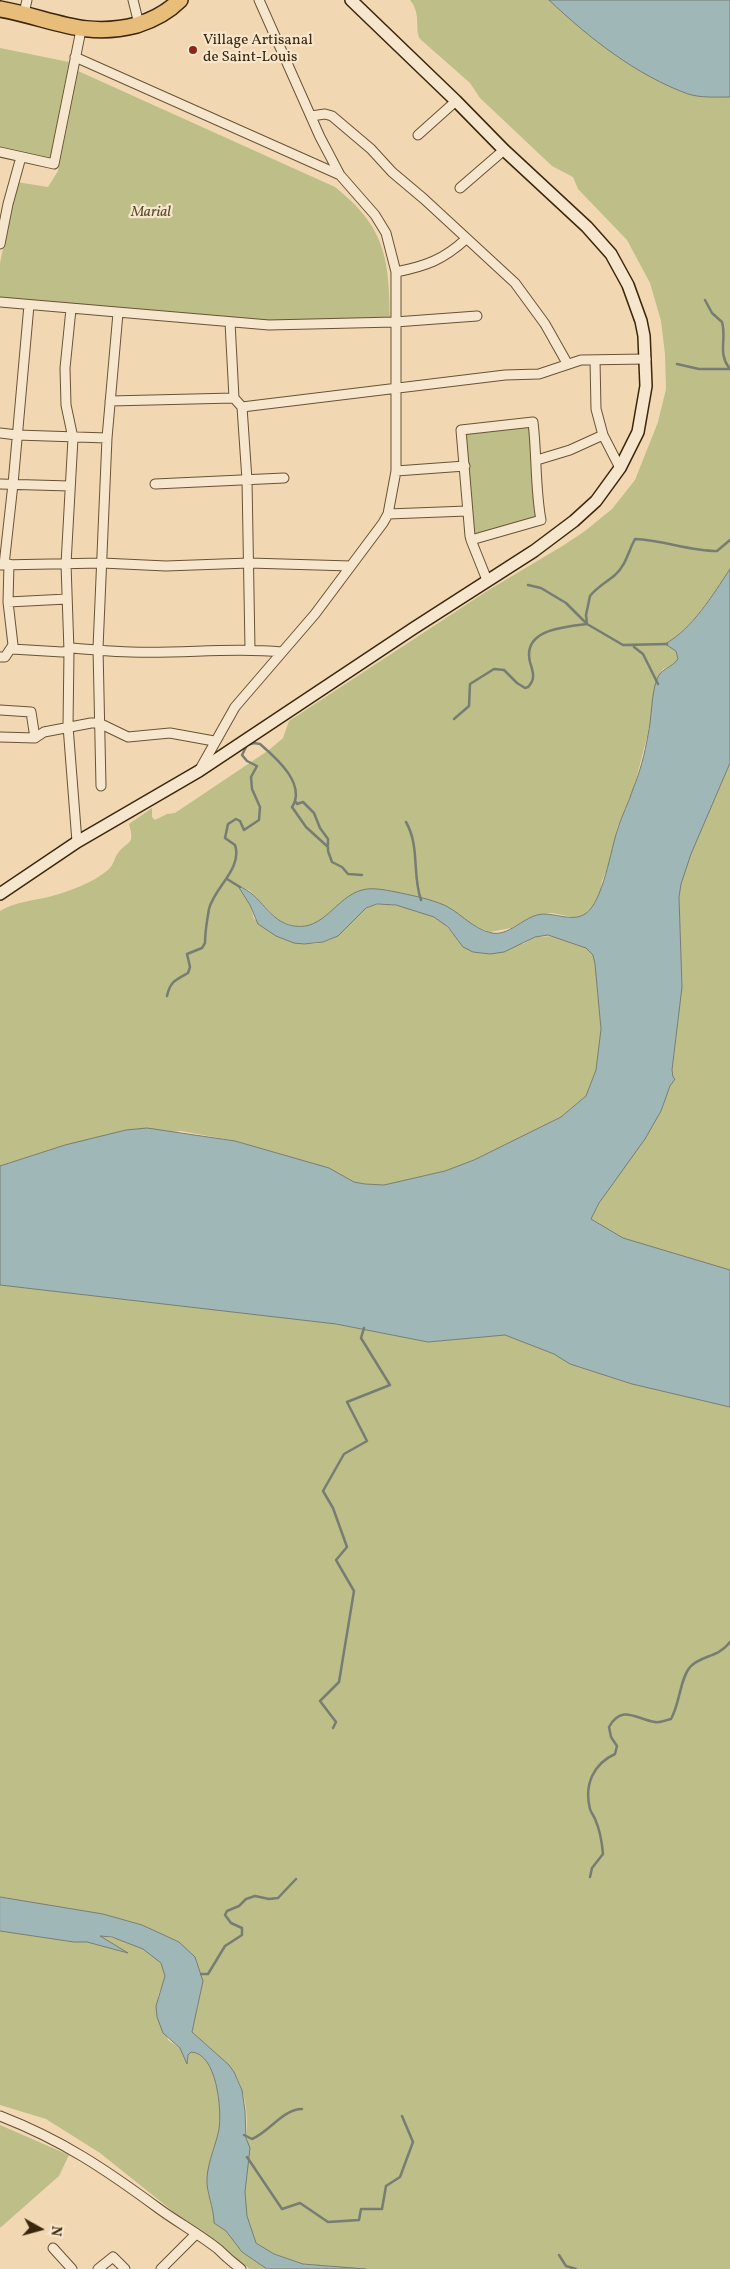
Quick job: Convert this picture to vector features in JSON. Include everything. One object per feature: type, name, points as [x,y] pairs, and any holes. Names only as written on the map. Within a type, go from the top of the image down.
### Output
[{"type":"highway","points":[[0,9],[25,7],[54,24],[81,30],[106,31],[147,22],[164,13],[180,0]]},
{"type":"street","points":[[133,0],[139,24]]},
{"type":"street","points":[[199,771],[214,741],[236,707],[319,608],[388,514],[396,471],[396,272],[389,242],[375,215],[340,175],[311,116],[259,0]]},
{"type":"street","points":[[0,894],[77,842],[199,771],[487,580],[534,551],[587,510],[620,468],[634,442],[641,418],[646,386],[644,336],[628,285],[611,254],[587,227],[504,150],[456,100],[352,0]]},
{"type":"street","points":[[0,152],[54,164],[81,30]]},
{"type":"street","points":[[75,56],[311,164],[340,175]]},
{"type":"street","points":[[418,135],[456,100]]},
{"type":"street","points":[[311,116],[325,114],[332,116],[371,149],[392,172],[424,199],[515,284],[545,324],[567,363]]},
{"type":"street","points":[[311,164],[316,164],[325,158],[326,148]]},
{"type":"street","points":[[460,188],[504,150]]},
{"type":"street","points":[[0,244],[4,203],[21,157]]},
{"type":"street","points":[[396,272],[419,267],[443,258],[466,240]]},
{"type":"street","points":[[0,302],[269,325],[395,322],[477,316]]},
{"type":"street","points":[[12,649],[4,565],[30,304]]},
{"type":"street","points":[[71,309],[65,368],[66,405],[73,438],[66,564],[69,651],[68,726],[77,842]]},
{"type":"street","points":[[101,786],[98,648],[107,438],[118,313]]},
{"type":"street","points":[[230,322],[234,398],[242,407],[247,480],[250,649]]},
{"type":"street","points":[[242,407],[505,376],[539,374],[567,363],[595,360],[646,359]]},
{"type":"street","points":[[595,360],[596,409],[603,435],[620,468]]},
{"type":"street","points":[[110,400],[234,398]]},
{"type":"street","points":[[471,540],[542,520],[537,497],[537,460],[533,422],[461,430],[471,540],[487,580]]},
{"type":"street","points":[[0,433],[73,438],[107,438]]},
{"type":"street","points":[[537,460],[570,450],[603,435]]},
{"type":"street","points":[[396,471],[465,466]]},
{"type":"street","points":[[155,484],[284,478]]},
{"type":"street","points":[[0,484],[70,486]]},
{"type":"street","points":[[388,514],[467,511]]},
{"type":"street","points":[[4,565],[102,563],[166,566],[249,563],[350,566]]},
{"type":"street","points":[[8,602],[67,599]]},
{"type":"street","points":[[0,657],[4,657],[12,649],[69,651],[70,648],[98,648],[130,652],[250,649],[282,652]]},
{"type":"street","points":[[0,710],[31,712],[35,738]]},
{"type":"street","points":[[0,737],[35,738],[44,732],[68,726],[99,723],[128,737],[170,733],[214,741]]},
{"type":"street","points":[[0,2116],[69,2147],[131,2187],[216,2248],[237,2268]]},
{"type":"street","points":[[161,2269],[196,2234]]},
{"type":"street","points":[[53,2248],[72,2269]]},
{"type":"street","points":[[98,2269],[113,2257],[125,2269]]},
{"type":"green space","points":[[410,0],[549,0],[607,49],[711,97],[730,97],[730,569],[693,620],[665,644],[676,651],[678,659],[675,664],[663,669],[656,681],[652,717],[634,788],[617,828],[611,859],[602,881],[600,893],[585,914],[577,918],[552,913],[536,915],[511,928],[490,932],[475,926],[439,903],[385,890],[346,899],[317,923],[309,926],[294,926],[279,921],[249,890],[238,886],[250,905],[254,919],[306,944],[328,941],[342,931],[359,913],[374,905],[382,904],[410,908],[434,917],[446,926],[463,947],[523,944],[535,937],[555,936],[586,948],[593,955],[595,964],[601,1029],[596,1070],[586,1096],[561,1117],[474,1160],[445,1171],[384,1185],[354,1182],[328,1168],[235,1141],[181,1131],[65,1145],[0,1166],[0,911],[19,903],[66,892],[102,874],[110,868],[118,853],[130,841],[129,824],[152,808],[152,817],[155,820],[167,814],[175,813],[269,750],[283,738],[289,721],[487,591],[585,531],[612,509],[635,480],[658,422],[666,389],[665,354],[661,321],[650,283],[627,240],[578,189],[573,177],[552,166],[480,98],[470,83],[420,39],[416,11]]},
{"type":"green space","points":[[0,48],[69,62],[50,159],[0,148]]},
{"type":"green space","name":"Marial","points":[[78,71],[335,187],[365,216],[381,245],[388,277],[390,318],[260,321],[0,301],[0,263],[17,182],[48,187],[58,171]]},
{"type":"green space","points":[[531,425],[538,519],[473,537],[464,432]]},
{"type":"green space","points":[[730,763],[730,1270],[623,1238],[591,1219],[599,1203],[661,1111],[670,1086],[675,1079],[672,1070],[682,987],[679,897],[681,884],[691,854]]},
{"type":"green space","points":[[0,1285],[336,1324],[428,1342],[505,1335],[555,1354],[570,1364],[632,1384],[730,1407],[730,2269],[366,2269],[303,2264],[274,2254],[256,2243],[234,2214],[247,2138],[247,2118],[244,2099],[239,2081],[229,2065],[192,2032],[203,1981],[179,1942],[142,1925],[103,1914],[0,1897]]},
{"type":"green space","points":[[0,1931],[74,1942],[87,1942],[125,1952],[99,1936],[108,1937],[139,1946],[157,1958],[165,1975],[159,1992],[158,2003],[168,2040],[180,2048],[187,2062],[188,2055],[191,2052],[200,2055],[207,2062],[216,2083],[220,2120],[210,2161],[207,2186],[214,2223],[226,2231],[242,2252],[267,2269],[250,2269],[200,2233],[100,2153],[46,2119],[0,2105]]},
{"type":"green space","points":[[0,2125],[69,2155],[59,2176],[0,2228]]},
{"type":"water","points":[[549,0],[730,0],[730,97],[688,94],[650,77],[614,54],[580,28]]},
{"type":"water","points":[[730,569],[730,763],[691,854],[681,884],[679,897],[682,987],[672,1070],[675,1079],[670,1086],[661,1111],[645,1139],[599,1203],[591,1219],[623,1238],[730,1270],[730,1407],[632,1384],[570,1364],[554,1354],[505,1335],[428,1342],[336,1324],[0,1285],[0,1166],[65,1145],[126,1130],[147,1128],[235,1141],[329,1168],[354,1182],[384,1185],[445,1171],[474,1160],[561,1117],[586,1096],[596,1070],[601,1029],[595,964],[593,955],[586,948],[548,935],[535,937],[504,952],[490,954],[473,952],[463,947],[448,927],[434,917],[396,905],[377,904],[366,908],[338,936],[323,942],[294,943],[276,936],[258,924],[250,905],[238,886],[253,895],[278,919],[294,926],[314,923],[322,919],[353,894],[370,889],[396,892],[439,903],[484,931],[492,933],[509,930],[537,915],[549,914],[574,917],[585,914],[597,899],[602,887],[618,828],[640,769],[647,742],[657,679],[661,672],[678,659],[676,651],[665,644],[693,620]]},
{"type":"water","points":[[0,1897],[103,1914],[142,1925],[179,1942],[195,1957],[203,1981],[192,2032],[229,2065],[242,2090],[246,2138],[250,2148],[245,2192],[247,2216],[256,2243],[274,2254],[303,2264],[366,2269],[267,2269],[242,2252],[226,2231],[214,2223],[208,2189],[207,2178],[210,2159],[218,2135],[220,2120],[216,2084],[207,2062],[200,2055],[191,2052],[188,2055],[187,2064],[180,2048],[163,2033],[157,2017],[156,2006],[165,1976],[161,1963],[143,1949],[112,1937],[100,1936],[128,1953],[87,1942],[74,1942],[0,1931]]},
{"type":"waterway","points":[[705,300],[712,313],[722,322],[723,352],[730,369]]},
{"type":"waterway","points":[[677,364],[699,369],[730,369]]},
{"type":"waterway","points":[[454,719],[469,706],[470,684],[494,669],[504,670],[517,683],[525,688],[528,687],[533,678],[529,651],[532,643],[539,636],[547,632],[587,624],[586,615],[590,596],[619,571],[635,539],[707,551],[717,551],[730,540]]},
{"type":"waterway","points":[[528,585],[541,588],[566,603],[587,624],[623,645],[667,644]]},
{"type":"waterway","points":[[634,647],[643,654],[658,684]]},
{"type":"waterway","points":[[167,996],[174,982],[188,973],[190,967],[187,954],[202,948],[205,943],[209,909],[216,893],[232,870],[235,862],[235,845],[225,838],[228,824],[236,819],[240,821],[244,830],[259,820],[260,807],[252,789],[251,777],[257,766],[247,761],[242,755],[247,745],[260,744],[287,772],[295,789],[296,798],[292,807],[306,827],[328,847],[332,862],[342,867],[348,874],[362,875]]},
{"type":"waterway","points":[[296,802],[297,804],[303,802],[314,813],[320,828],[328,839],[328,845]]},
{"type":"waterway","points":[[406,822],[415,851],[418,890],[421,900]]},
{"type":"waterway","points":[[227,879],[240,887]]},
{"type":"waterway","points":[[333,1728],[336,1722],[320,1701],[339,1682],[354,1591],[336,1560],[347,1547],[333,1508],[323,1491],[344,1454],[367,1441],[347,1402],[390,1385],[361,1338],[364,1328]]},
{"type":"waterway","points":[[590,1877],[592,1868],[603,1854],[598,1827],[588,1800],[589,1784],[601,1763],[615,1754],[617,1746],[611,1737],[609,1727],[614,1720],[624,1715],[657,1722],[671,1719],[684,1678],[690,1667],[699,1660],[720,1651],[730,1642]]},
{"type":"waterway","points":[[201,1974],[208,1974],[225,1946],[242,1935],[242,1928],[231,1923],[225,1915],[227,1911],[239,1906],[246,1899],[255,1896],[269,1899],[278,1898],[296,1879]]},
{"type":"waterway","points":[[244,2135],[252,2139],[282,2117],[295,2110],[302,2109]]},
{"type":"waterway","points":[[247,2157],[282,2209],[300,2203],[328,2222],[359,2220],[361,2209],[382,2209],[386,2186],[400,2177],[413,2142],[402,2116]]},
{"type":"waterway","points":[[559,2255],[566,2266],[576,2269]]},
{"type":"place","name":"Village Artisanal de Saint-Louis","points":[[193,50]]}]
